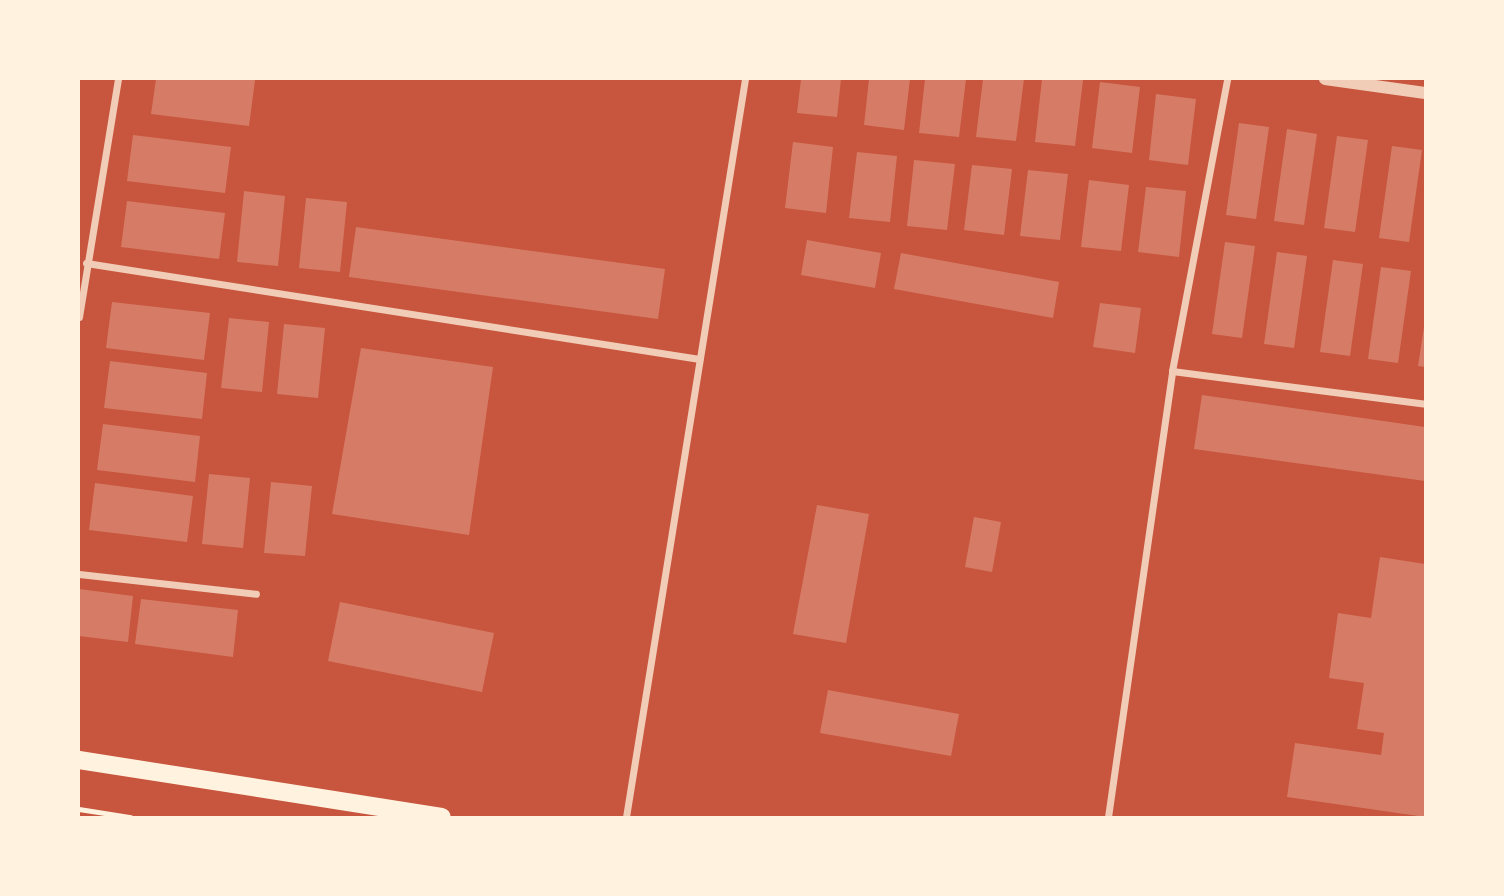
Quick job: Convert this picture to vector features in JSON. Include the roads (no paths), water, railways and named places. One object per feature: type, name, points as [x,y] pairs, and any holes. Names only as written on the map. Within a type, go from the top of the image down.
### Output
[{"type":"main road","points":[[79,760],[442,817]]},
{"type":"street","points":[[79,317],[118,79]]},
{"type":"street","points":[[626,817],[745,79]]},
{"type":"street","points":[[1108,817],[1172,371],[1227,79]]},
{"type":"street","points":[[1325,79],[1425,93]]},
{"type":"street","points":[[86,263],[700,359]]},
{"type":"street","points":[[1172,371],[1425,404]]},
{"type":"street","points":[[79,574],[256,594]]}]
